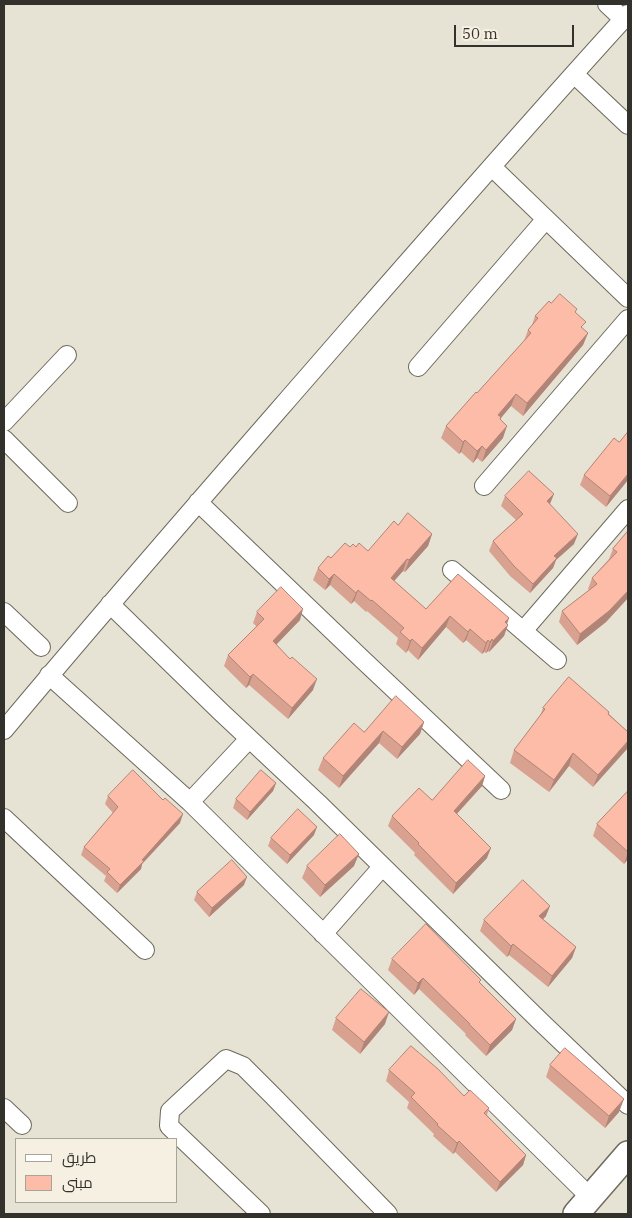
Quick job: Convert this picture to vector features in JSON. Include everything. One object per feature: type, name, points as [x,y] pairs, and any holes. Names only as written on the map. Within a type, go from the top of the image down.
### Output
[{"type":"main road","points":[[589,1209],[628,1154]]},
{"type":"main road","points":[[589,1209],[628,1181]]},
{"type":"street","points":[[4,730],[198,502],[626,16],[607,4]]},
{"type":"street","points":[[574,74],[628,125]]},
{"type":"street","points":[[492,167],[628,298]]},
{"type":"street","points":[[418,367],[546,219]]},
{"type":"street","points":[[484,486],[628,319]]},
{"type":"street","points":[[4,422],[67,355]]},
{"type":"street","points":[[4,439],[68,503]]},
{"type":"street","points":[[198,502],[362,660],[502,790]]},
{"type":"street","points":[[523,631],[628,510]]},
{"type":"street","points":[[452,570],[557,660]]},
{"type":"street","points":[[110,604],[628,1105]]},
{"type":"street","points":[[4,612],[41,648]]},
{"type":"street","points":[[50,675],[190,802],[323,934],[589,1209]]},
{"type":"street","points":[[190,802],[249,739]]},
{"type":"street","points":[[4,818],[145,950]]},
{"type":"street","points":[[323,934],[382,867]]},
{"type":"street","points":[[261,1214],[170,1126],[170,1111],[226,1059],[243,1066],[388,1214]]},
{"type":"street","points":[[4,1108],[22,1125]]},
{"type":"building","points":[[560,294],[577,309],[575,312],[586,322],[581,327],[588,333],[527,403],[516,394],[498,415],[507,426],[486,450],[482,446],[477,451],[465,440],[463,442],[446,426],[531,333],[528,330],[538,318],[535,316],[549,301],[551,303]]},
{"type":"building","points":[[628,432],[628,474],[610,496],[584,475],[614,438],[619,442]]},
{"type":"building","points":[[529,471],[554,494],[547,501],[578,534],[554,556],[557,558],[533,584],[514,566],[493,541],[523,514],[505,496]]},
{"type":"building","points":[[408,513],[432,534],[391,578],[426,609],[458,574],[509,618],[505,622],[508,625],[493,641],[492,639],[490,642],[488,640],[486,643],[470,629],[468,632],[450,616],[422,648],[400,632],[404,628],[372,600],[358,590],[356,593],[334,574],[329,579],[318,568],[328,556],[331,558],[345,543],[350,547],[353,544],[356,547],[359,543],[368,551],[394,521],[398,525]]},
{"type":"building","points":[[628,531],[628,591],[609,611],[580,634],[562,611],[597,584],[592,578],[617,552],[613,549]]},
{"type":"building","points":[[281,587],[303,609],[273,641],[290,659],[292,657],[317,679],[292,708],[253,674],[250,677],[228,655],[264,619],[257,612]]},
{"type":"building","points":[[569,677],[609,712],[608,714],[628,732],[628,741],[598,775],[573,753],[554,780],[514,750],[545,709],[543,708]]},
{"type":"building","points":[[396,696],[424,722],[402,747],[383,731],[343,776],[323,758],[354,723],[364,732]]},
{"type":"building","points":[[468,760],[485,776],[454,811],[491,848],[456,883],[392,816],[419,788],[432,800]]},
{"type":"building","points":[[133,770],[163,800],[165,798],[183,814],[142,860],[144,861],[120,885],[107,872],[110,869],[84,847],[118,807],[108,796]]},
{"type":"building","points":[[261,770],[276,783],[250,812],[236,799]]},
{"type":"building","points":[[628,791],[628,852],[597,824]]},
{"type":"building","points":[[298,809],[317,827],[290,855],[271,838]]},
{"type":"building","points":[[340,834],[359,854],[325,885],[307,866]]},
{"type":"building","points":[[232,860],[247,877],[212,908],[197,892]]},
{"type":"building","points":[[523,880],[550,906],[539,916],[576,947],[552,976],[513,944],[511,946],[484,920]]},
{"type":"building","points":[[426,924],[516,1019],[490,1045],[423,978],[418,983],[392,959]]},
{"type":"building","points":[[361,989],[389,1012],[364,1042],[336,1018]]},
{"type":"building","points":[[411,1046],[438,1069],[464,1096],[470,1090],[489,1108],[484,1113],[526,1155],[500,1182],[459,1141],[457,1143],[437,1125],[411,1097],[415,1093],[389,1070]]},
{"type":"building","points":[[565,1048],[624,1099],[609,1116],[550,1065]]}]
